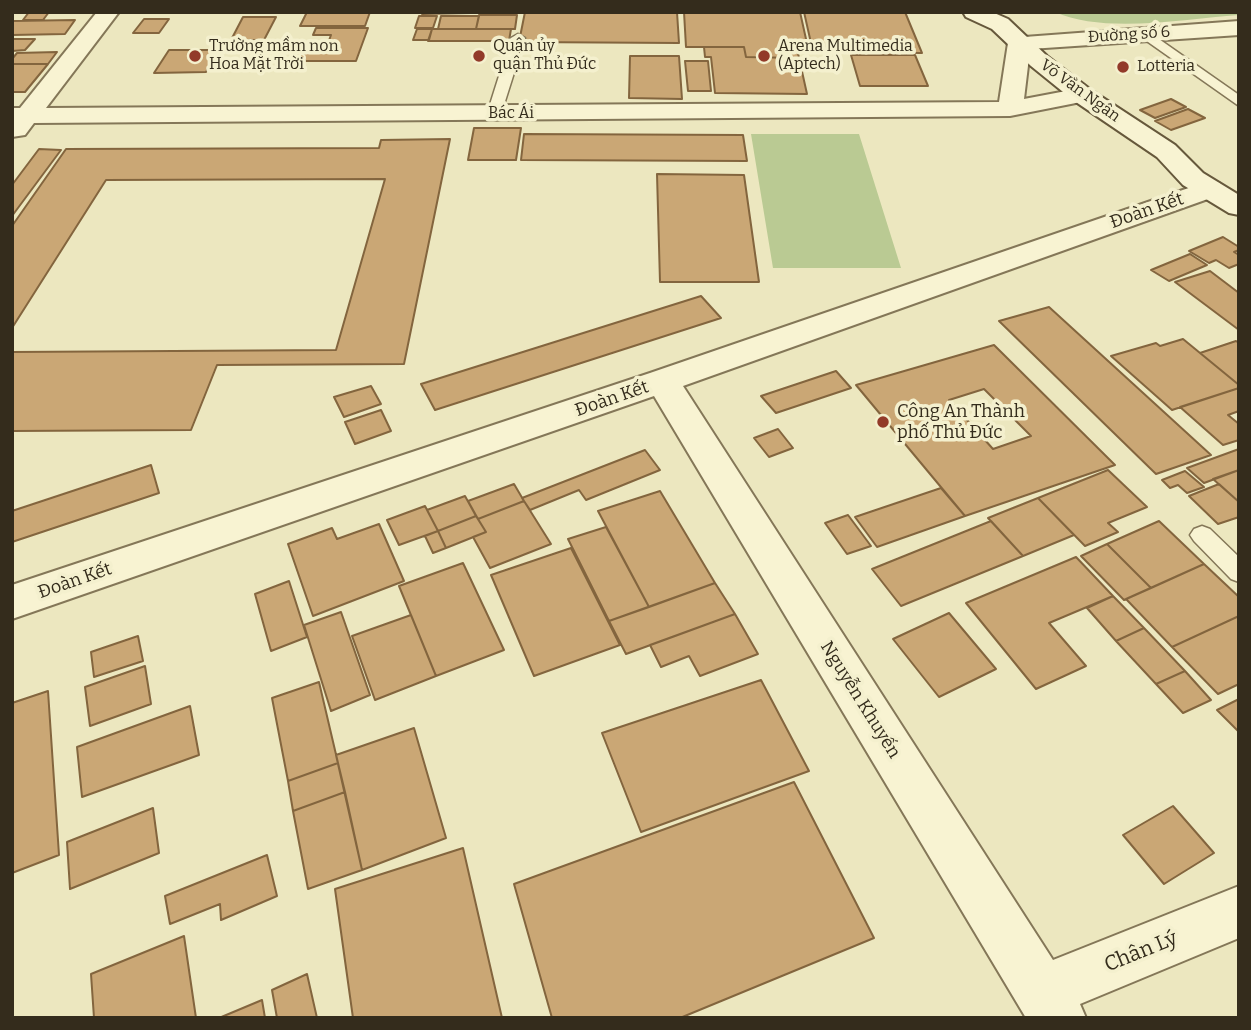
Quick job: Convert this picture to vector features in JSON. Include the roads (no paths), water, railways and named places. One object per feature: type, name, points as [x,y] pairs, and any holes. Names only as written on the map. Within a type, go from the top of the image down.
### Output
[{"type":"street","points":[[17,122],[108,12]]},
{"type":"street","name":"Võ Văn Ngân","points":[[974,12],[1005,18],[1019,43],[1082,95],[1166,151],[1193,179],[1239,207]]},
{"type":"street","name":"Đường số 6","points":[[1019,43],[1239,28]]},
{"type":"street","points":[[1010,109],[1019,43]]},
{"type":"street","name":"Bác Ái","points":[[17,122],[1010,109],[1082,95]]},
{"type":"street","name":"Võ Văn Ngân","points":[[1166,151],[1217,167],[1239,180]]},
{"type":"street","name":"Đoàn Kết","points":[[12,602],[663,382],[1209,189]]},
{"type":"street","name":"Nguyễn Khuyến","points":[[663,382],[1050,1005]]},
{"type":"street","name":"Chân Lý","points":[[1050,1005],[1239,912]]},
{"type":"lane","points":[[1146,34],[1239,102]]},
{"type":"lane","points":[[494,114],[518,38]]},
{"type":"lane","points":[[1202,535],[1239,572]]},
{"type":"place","name":"Trường mầm non Hoa Mặt Trời","points":[[195,56]]},
{"type":"place","name":"Quận ủy quận Thủ Đức","points":[[479,56]]},
{"type":"place","name":"Arena Multimedia (Aptech)","points":[[764,56]]},
{"type":"place","name":"Lotteria","points":[[1123,67]]},
{"type":"place","name":"Công An Thành phố Thủ Đức","points":[[883,422]]}]
